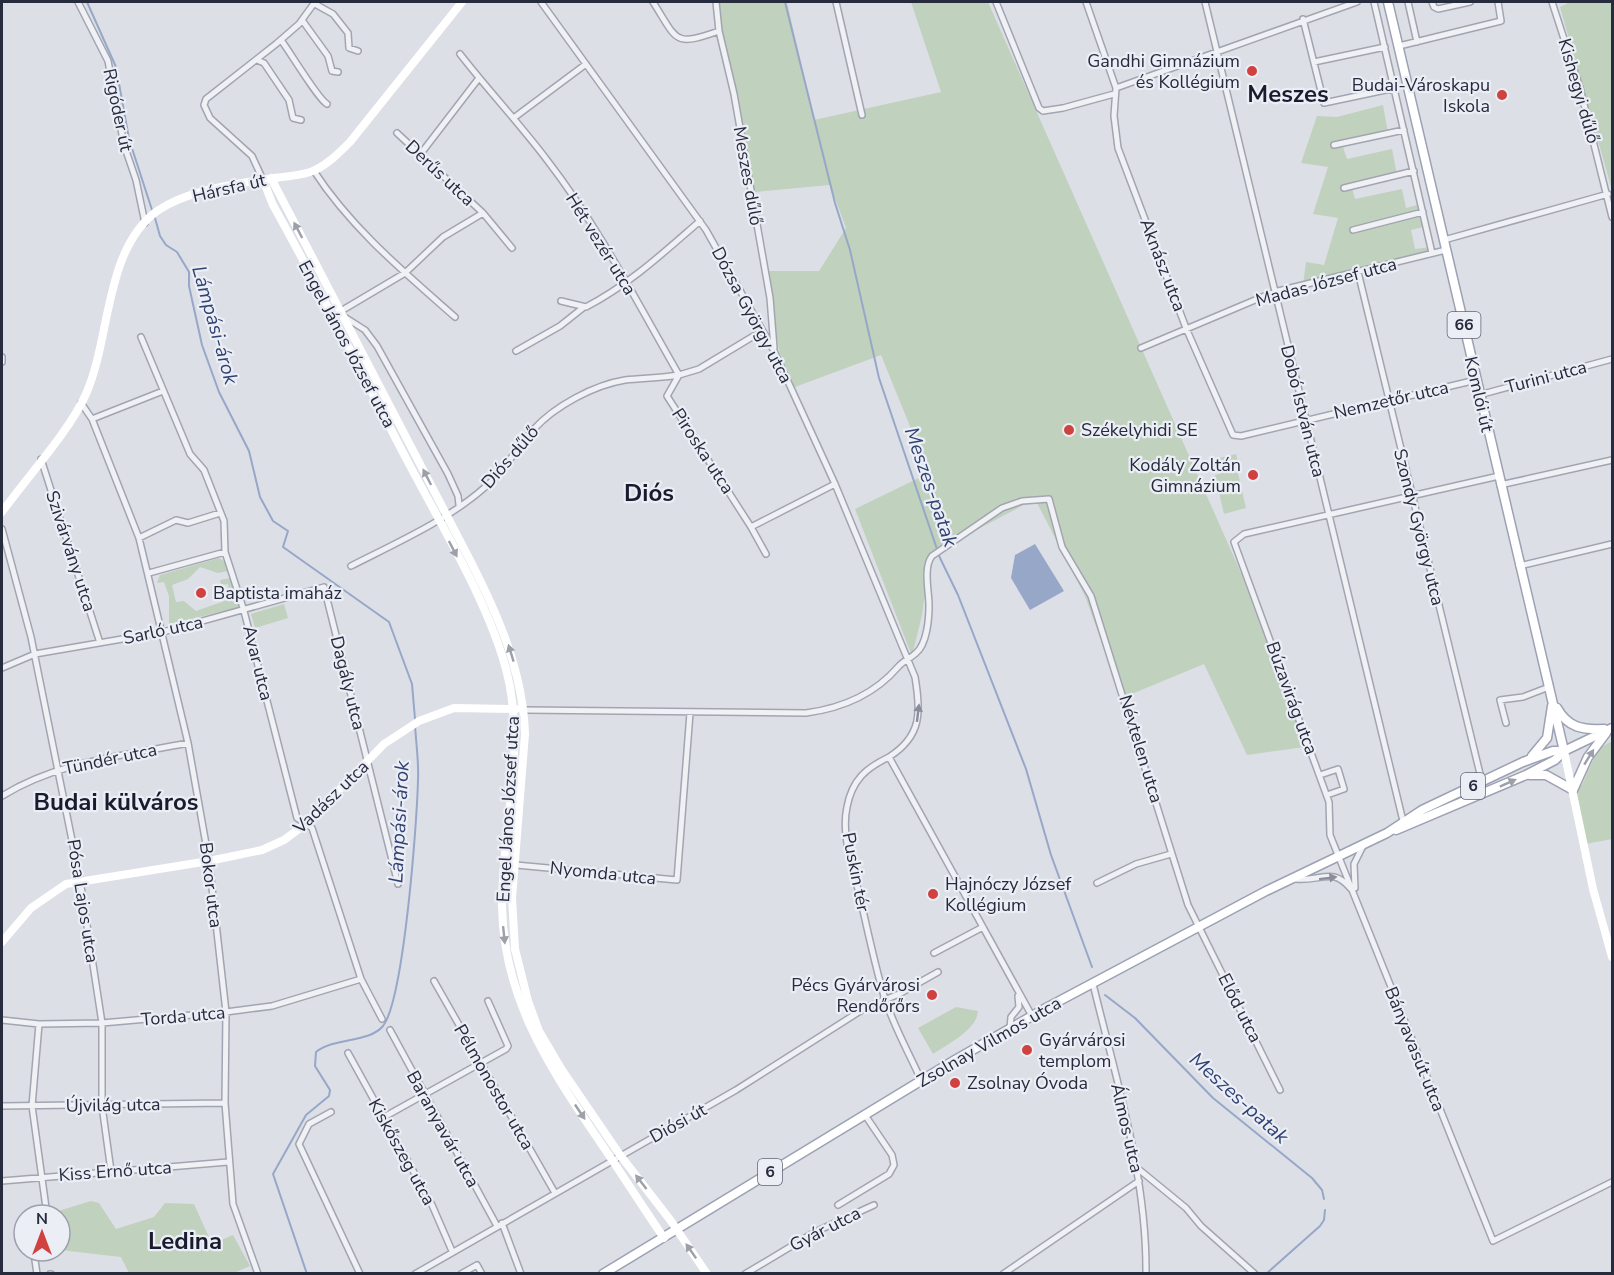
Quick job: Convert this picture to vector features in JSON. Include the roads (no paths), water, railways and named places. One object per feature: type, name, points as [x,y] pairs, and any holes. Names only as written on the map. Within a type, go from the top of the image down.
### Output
[{"type":"main road","name":"Komlói út","points":[[1388,2],[1564,751]]},
{"type":"main road","points":[[1552,700],[1570,724],[1586,729],[1612,728]]},
{"type":"main road","points":[[1523,762],[1539,750],[1547,738],[1552,700]]},
{"type":"main road","points":[[1526,775],[1546,775],[1574,790],[1588,757],[1612,728]]},
{"type":"main road","name":"6","points":[[1564,751],[1612,728]]},
{"type":"main road","name":"Zsolnay Vilmos utca","points":[[1387,833],[1403,821],[1523,762],[1553,751],[1564,751]]},
{"type":"main road","name":"Zsolnay Vilmos utca","points":[[603,1274],[921,1080],[1032,1016],[1292,879],[1387,833],[1526,775],[1555,760],[1564,751]]},
{"type":"street","name":"Rigóder út","points":[[78,2],[108,61],[124,145],[147,221]]},
{"type":"street","name":"Hársfa út","points":[[2,512],[81,403],[97,359],[120,265],[130,243],[147,221],[158,211],[200,193],[314,171],[334,158],[350,142],[462,2]]},
{"type":"street","name":"Dózsa György utca","points":[[541,2],[700,221],[774,351],[835,484],[909,658]]},
{"type":"street","points":[[653,2],[673,33],[681,39],[693,40],[719,31]]},
{"type":"street","name":"Meszes dűlő","points":[[716,2],[719,31],[750,181],[761,259],[770,298],[774,351]]},
{"type":"street","points":[[836,2],[862,115]]},
{"type":"street","points":[[996,2],[1039,108],[1043,111],[1063,108],[1115,91],[1303,19],[1357,2]]},
{"type":"street","name":"Aknász utca","points":[[1086,2],[1115,91],[1118,148],[1186,328],[1231,431],[1236,437]]},
{"type":"street","name":"Dobó István utca","points":[[1205,2],[1403,821]]},
{"type":"street","points":[[1374,2],[1432,254]]},
{"type":"street","points":[[1408,2],[1417,42]]},
{"type":"street","points":[[1432,2],[1434,8],[1438,9],[1470,2]]},
{"type":"street","points":[[1399,46],[1501,21],[1498,2]]},
{"type":"street","name":"Kishegyi dűlő","points":[[1552,2],[1580,88],[1612,217]]},
{"type":"street","points":[[267,179],[252,156],[210,118],[204,105],[206,99],[281,40],[302,20],[315,3],[333,14],[348,33],[349,48],[358,51]]},
{"type":"street","points":[[1303,19],[1324,104],[1395,88]]},
{"type":"street","points":[[302,20],[328,56],[332,71],[338,72]]},
{"type":"street","points":[[281,40],[309,80],[314,93],[327,104]]},
{"type":"street","points":[[1314,62],[1385,47]]},
{"type":"street","name":"Hét vezér utca","points":[[460,54],[515,117],[579,207],[679,375]]},
{"type":"street","points":[[257,60],[264,63],[289,100],[294,118],[301,120]]},
{"type":"street","points":[[515,117],[586,64]]},
{"type":"street","points":[[419,156],[480,78]]},
{"type":"street","points":[[1335,145],[1404,130]]},
{"type":"street","name":"Derűs utca","points":[[397,133],[419,156],[483,213],[512,248]]},
{"type":"street","points":[[314,171],[335,203],[405,273],[455,317]]},
{"type":"street","points":[[1344,188],[1414,171]]},
{"type":"street","name":"Engel János József utca","points":[[267,179],[342,314],[446,514],[505,635],[524,710],[512,898],[514,940],[523,988],[533,1017],[554,1058],[664,1238]]},
{"type":"street","name":"Engel János József utca","points":[[267,179],[273,205],[438,519],[493,633],[506,670],[514,709],[513,763],[502,903],[505,943],[526,1018],[560,1082],[616,1158],[676,1229],[707,1274]]},
{"type":"street","points":[[1444,240],[1608,194]]},
{"type":"street","points":[[1353,230],[1423,212]]},
{"type":"street","points":[[459,505],[458,496],[448,474],[377,346],[365,330],[342,314],[405,273],[442,237],[483,213]]},
{"type":"street","points":[[516,351],[560,326],[584,307],[626,285],[700,221]]},
{"type":"street","name":"Madas József utca","points":[[1141,348],[1274,292],[1446,250]]},
{"type":"street","name":"Szondy György utca","points":[[1358,272],[1482,782]]},
{"type":"street","points":[[561,301],[584,307]]},
{"type":"street","points":[[679,375],[699,369],[762,331]]},
{"type":"street","name":"Avar utca","points":[[141,337],[190,454],[204,470],[224,521],[225,552],[244,611],[297,818],[307,823]]},
{"type":"street","points":[[2,357],[2,362]]},
{"type":"street","name":"Turini utca","points":[[1479,395],[1612,359]]},
{"type":"street","name":"Diós dűlő","points":[[351,566],[438,519],[483,490],[505,468],[532,431],[558,409],[605,386],[624,380],[679,375]]},
{"type":"street","name":"Piroska utca","points":[[679,375],[667,396],[751,527]]},
{"type":"street","name":"Nemzetőr utca","points":[[1236,437],[1476,380]]},
{"type":"street","points":[[92,419],[163,391]]},
{"type":"street","name":"Bokor utca","points":[[81,403],[92,419],[139,538],[188,743],[209,861],[226,1012],[225,1103],[233,1204],[258,1274]]},
{"type":"street","name":"Szivárvány utca","points":[[41,459],[100,643]]},
{"type":"street","points":[[1329,515],[1412,497],[1612,460]]},
{"type":"street","points":[[765,554],[751,527],[835,484]]},
{"type":"street","name":"Névtelen utca","points":[[937,551],[1002,508],[1022,501],[1049,500],[1062,547],[1090,596],[1112,657],[1171,854],[1188,905],[1199,927]]},
{"type":"street","points":[[139,538],[176,520],[188,523],[220,513]]},
{"type":"street","name":"Búzavirág utca","points":[[1329,515],[1244,534],[1234,542],[1327,795],[1330,835],[1340,856]]},
{"type":"street","name":"Pósa Lajos utca","points":[[2,530],[35,654],[60,769],[80,880],[102,1023],[102,1106],[111,1171]]},
{"type":"street","points":[[1519,566],[1612,544]]},
{"type":"street","name":"Vadász utca","points":[[3,937],[17,921],[48,894],[80,880],[209,861],[262,850],[296,833],[384,744],[409,726],[454,708],[806,713],[834,708],[872,692],[919,651],[924,640],[929,608],[928,565],[937,551]]},
{"type":"street","points":[[149,573],[225,552]]},
{"type":"street","name":"Sarló utca","points":[[2,668],[35,654],[163,632],[324,587]]},
{"type":"street","name":"Dagály utca","points":[[324,587],[398,884]]},
{"type":"street","name":"Puskin tér","points":[[909,658],[915,677],[919,715],[911,738],[903,748],[861,774],[846,809],[852,867],[885,998],[921,1080]]},
{"type":"street","points":[[1506,723],[1500,700],[1523,697],[1549,687]]},
{"type":"street","name":"Nyomda utca","points":[[505,864],[676,880],[690,713]]},
{"type":"street","name":"Tündér utca","points":[[2,796],[25,782],[60,769],[188,743]]},
{"type":"street","points":[[1564,751],[1593,889],[1612,957]]},
{"type":"street","points":[[889,757],[1032,1016]]},
{"type":"street","points":[[1320,775],[1338,769],[1344,789],[1327,795]]},
{"type":"street","points":[[307,823],[312,828],[361,979],[382,1018]]},
{"type":"street","points":[[1356,895],[1354,864],[1364,844]]},
{"type":"street","points":[[1097,883],[1136,864],[1171,854]]},
{"type":"street","name":"Bányavasút utca","points":[[1340,856],[1493,1241],[1612,1182]]},
{"type":"street","points":[[1292,879],[1312,881],[1334,876],[1340,877],[1356,895]]},
{"type":"street","points":[[934,953],[983,927]]},
{"type":"street","name":"Előd utca","points":[[1199,927],[1280,1090]]},
{"type":"street","name":"Diósi út","points":[[415,1274],[736,1090],[885,998],[899,994],[938,972]]},
{"type":"street","name":"Torda utca","points":[[2,1020],[39,1024],[102,1023],[226,1012],[272,1006],[361,979]]},
{"type":"street","name":"Pélmonostor utca","points":[[434,981],[555,1193]]},
{"type":"street","name":"Álmos utca","points":[[1093,984],[1139,1181],[1146,1234],[1146,1274]]},
{"type":"street","points":[[1010,1029],[1011,1017],[1019,1007],[1017,988]]},
{"type":"street","points":[[384,1117],[481,1064],[507,1046],[488,1001]]},
{"type":"street","points":[[39,1024],[32,1106],[45,1203]]},
{"type":"street","name":"Baranyavár utca","points":[[390,1030],[425,1096],[500,1225],[521,1274]]},
{"type":"street","name":"Kiskőszeg utca","points":[[348,1053],[432,1204],[452,1251]]},
{"type":"street","name":"Újvilág utca","points":[[2,1106],[225,1103]]},
{"type":"street","points":[[331,1112],[309,1124],[299,1144],[360,1274]]},
{"type":"street","name":"Gyár utca","points":[[838,1204],[889,1174],[894,1165],[887,1148],[865,1115]]},
{"type":"street","name":"Kiss Ernő utca","points":[[2,1180],[228,1162]]},
{"type":"street","points":[[1135,1165],[1186,1208],[1201,1226],[1255,1274]]},
{"type":"street","points":[[1003,1274],[1139,1181]]},
{"type":"street","name":"Gyár utca","points":[[745,1274],[815,1232],[874,1205]]},
{"type":"street","points":[[461,1274],[477,1265],[482,1274]]},
{"type":"water","points":[[1035,544],[1064,591],[1030,610],[1011,578],[1015,555]]},
{"type":"waterway","name":"Lámpási-árok","points":[[87,2],[116,67],[129,139],[153,213]]},
{"type":"waterway","name":"Meszes-patak","points":[[785,2],[835,203],[850,250],[879,378],[940,558],[958,595],[1026,769],[1051,855],[1092,967]]},
{"type":"waterway","name":"Lámpási-árok","points":[[155,218],[160,236],[166,245],[177,252],[189,272],[189,286],[202,345],[219,392],[249,451],[260,497],[273,521],[288,531],[283,547],[389,622],[412,684],[415,719]]},
{"type":"waterway","name":"Lámpási-árok","points":[[307,1274],[273,1174],[306,1115],[329,1096],[330,1090],[315,1066],[316,1052],[324,1047],[361,1038],[377,1031],[383,1026],[390,1009],[403,947],[412,869],[418,773],[415,725]]},
{"type":"waterway","name":"Meszes-patak","points":[[1105,995],[1135,1018],[1213,1098],[1312,1178],[1322,1190],[1324,1199]]},
{"type":"waterway","name":"Meszes-patak","points":[[1266,1274],[1320,1226],[1324,1220],[1325,1210]]},
{"type":"place","name":"Gandhi Gimnázium és Kollégium","points":[[1252,71]]},
{"type":"place","name":"Budai-Városkapu Iskola","points":[[1502,95]]},
{"type":"place","name":"Székelyhidi SE","points":[[1069,430]]},
{"type":"place","name":"Kodály Zoltán Gimnázium","points":[[1253,475]]},
{"type":"place","name":"Baptista imaház","points":[[201,593]]},
{"type":"place","name":"Hajnóczy József Kollégium","points":[[933,894]]},
{"type":"place","name":"Pécs Gyárvárosi Rendőrőrs","points":[[932,995]]},
{"type":"place","name":"Gyárvárosi templom","points":[[1027,1050]]},
{"type":"place","name":"Zsolnay Óvoda","points":[[955,1083]]},
{"type":"district","name":"Meszes","points":[[1288,94]]},
{"type":"district","name":"Diós","points":[[649,493]]},
{"type":"district","name":"Budai külváros","points":[[116,802]]},
{"type":"district","name":"Ledina","points":[[185,1241]]}]
